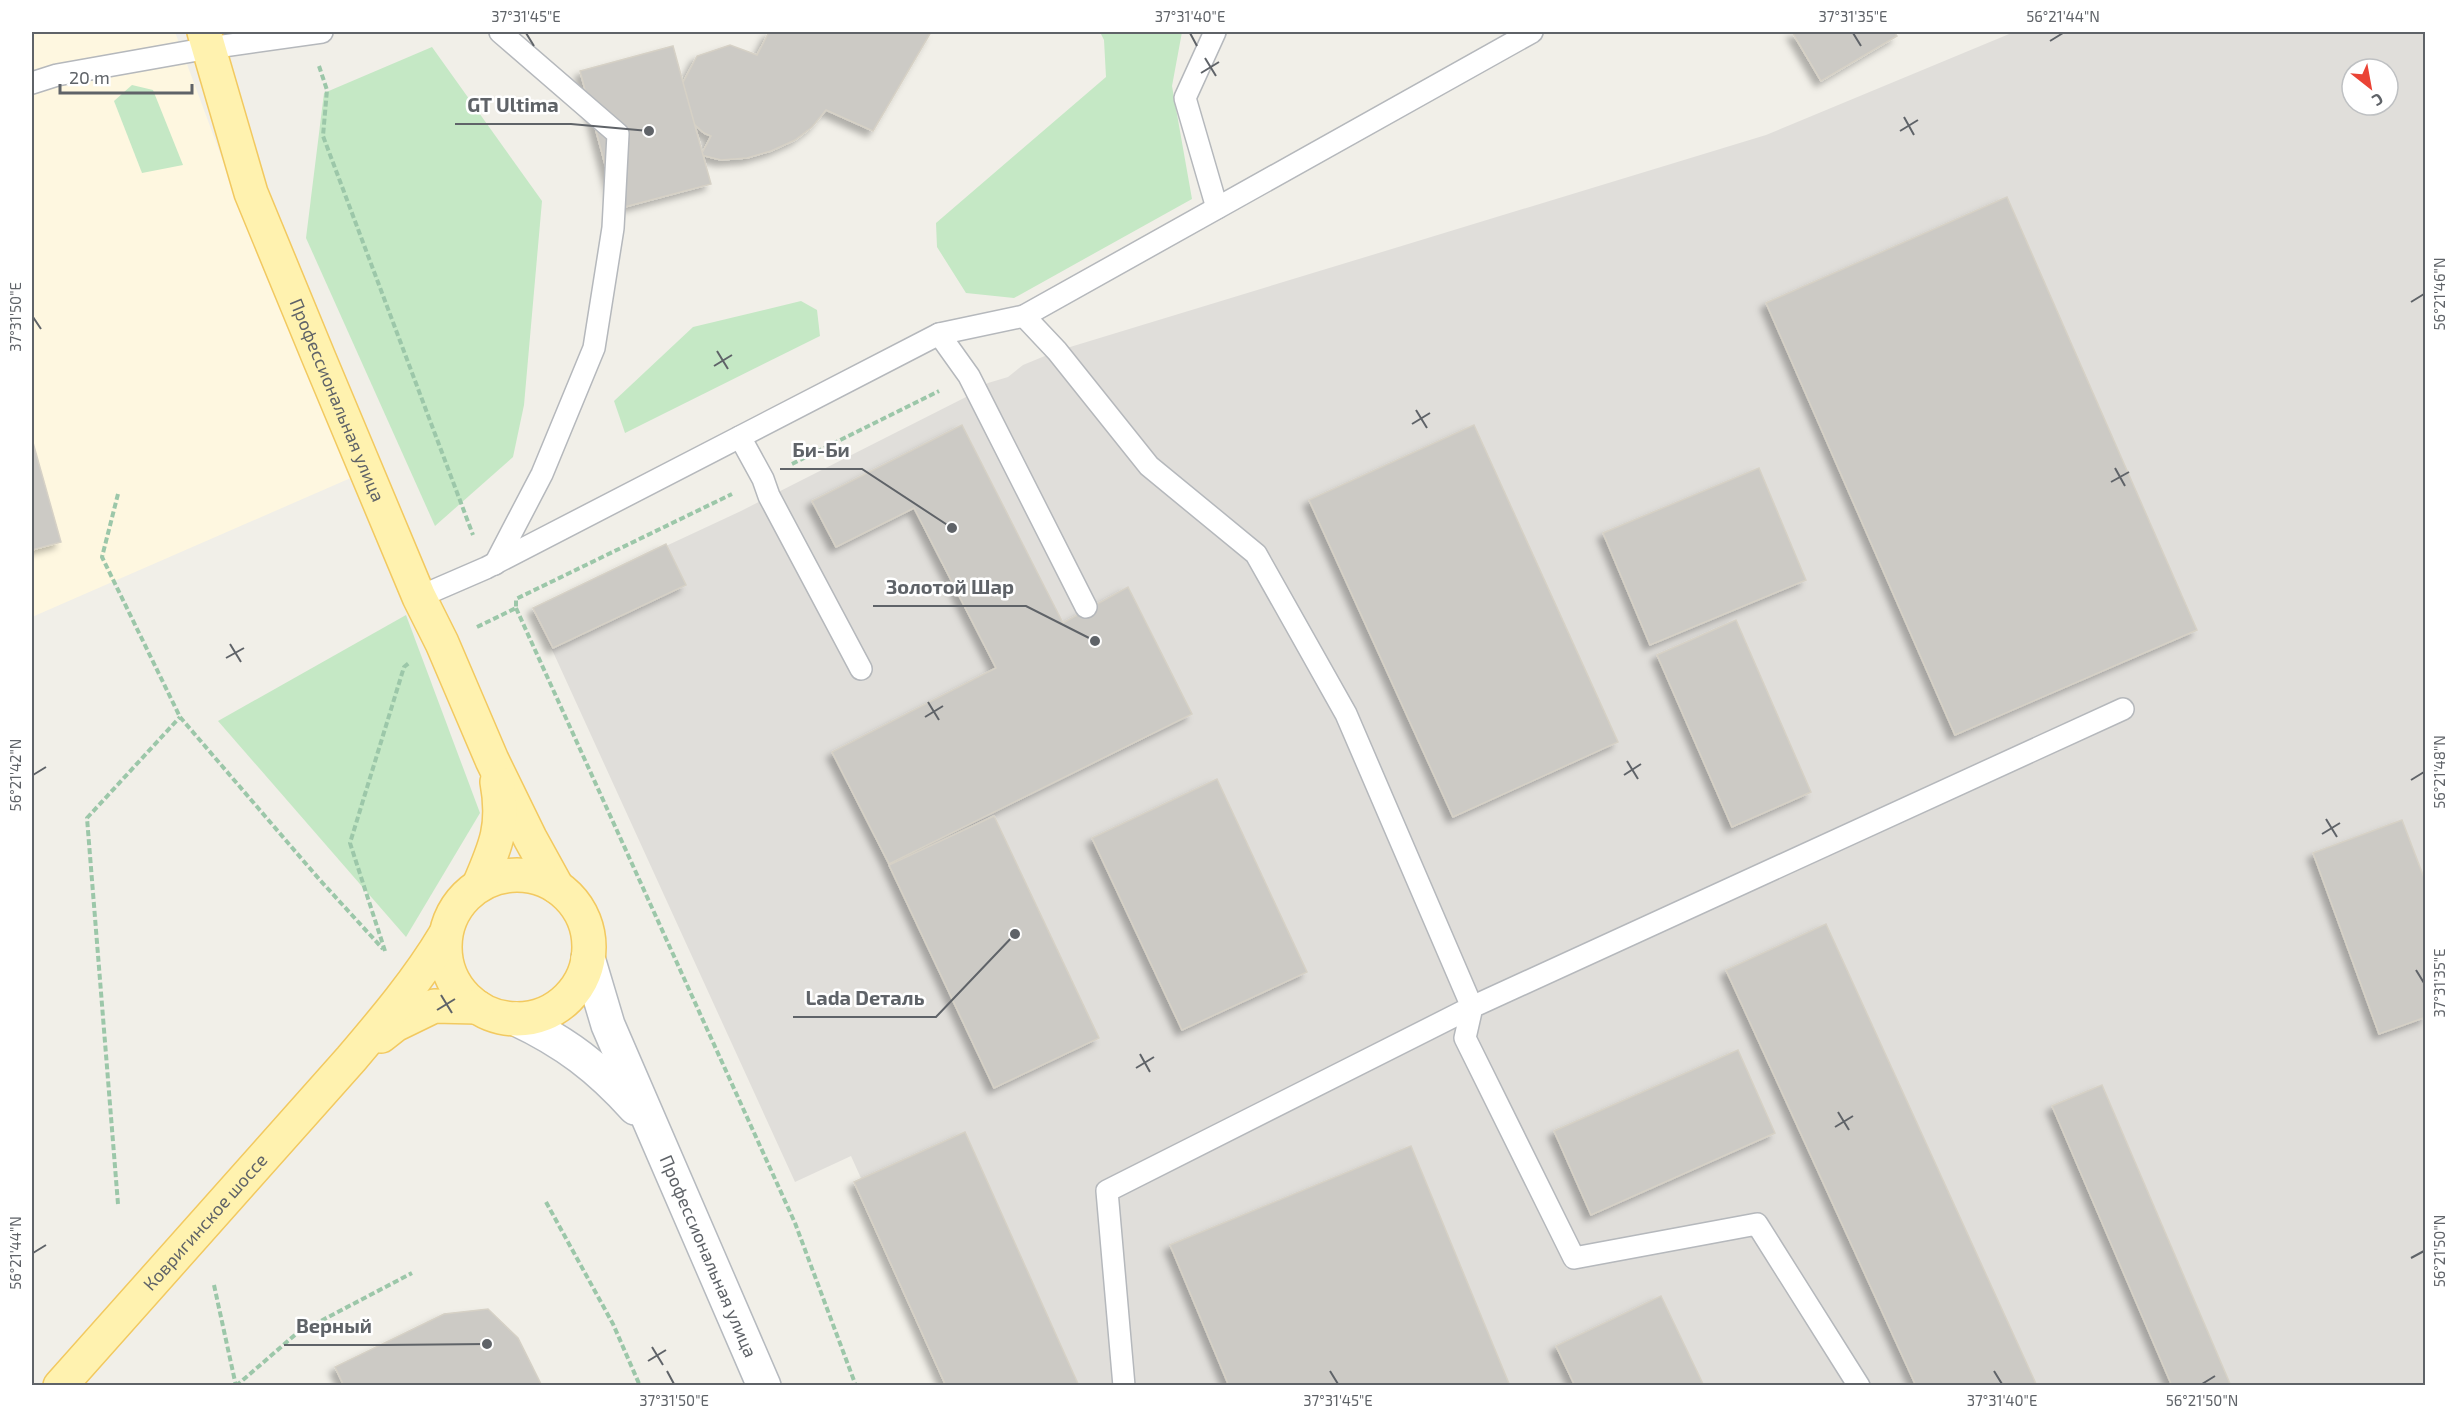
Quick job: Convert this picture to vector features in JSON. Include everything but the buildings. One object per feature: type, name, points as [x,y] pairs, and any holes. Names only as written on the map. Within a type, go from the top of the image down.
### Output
[{"type":"main road","name":"Профессиональная улица","points":[[206,40],[251,193],[419,597],[492,760],[557,887]]},
{"type":"main road","name":"Профессиональная улица","points":[[479,885],[498,842],[501,803],[492,760]]},
{"type":"main road","name":"Профессиональная улица","points":[[516,1019],[536,1017],[555,1008],[571,995],[582,978],[588,958],[589,938],[584,918],[573,900],[557,887],[539,877],[518,874],[498,877],[479,885],[463,898],[452,915],[446,935],[445,956],[451,976],[461,993],[477,1007],[495,1015],[516,1019],[547,1034],[577,1053],[609,1080],[652,1128]]},
{"type":"main road","name":"Ковригинское шоссе","points":[[60,1386],[351,1059],[396,1006],[425,968],[446,935]]},
{"type":"main road","name":"Профессиональная улица","points":[[588,958],[608,1025],[765,1386]]},
{"type":"main road","name":"Ковригинское шоссе","points":[[351,1059],[395,1026],[434,1006],[477,1007]]},
{"type":"lane","points":[[490,566],[542,474],[594,348],[613,228],[618,134],[500,32]]},
{"type":"lane","points":[[1215,32],[1185,98],[1217,208]]},
{"type":"lane","points":[[419,597],[490,566],[939,334],[1024,316],[1532,32]]},
{"type":"lane","points":[[32,83],[206,40],[315,33]]},
{"type":"lane","points":[[1024,316],[1057,351],[1149,466],[1256,554],[1346,714],[1472,1007],[1465,1038],[1574,1258],[1757,1224],[1859,1386]]},
{"type":"lane","points":[[939,334],[969,376],[1086,607]]},
{"type":"lane","points":[[740,437],[861,669]]},
{"type":"lane","points":[[1124,1386],[1107,1191],[1472,1007],[2123,709]]},
{"type":"path","points":[[315,33],[327,90],[323,136],[490,566],[516,599],[516,608],[795,1223],[856,1386]]},
{"type":"path","points":[[516,599],[969,376]]},
{"type":"path","points":[[118,494],[102,557],[180,717],[319,879],[386,952],[350,843],[404,667],[442,644],[516,608]]},
{"type":"path","points":[[118,1204],[87,818],[180,717]]},
{"type":"path","points":[[546,1202],[612,1324],[640,1386]]},
{"type":"path","points":[[214,1285],[236,1386],[296,1334],[412,1273]]},
{"type":"shaded area","points":[[32,32],[175,32],[265,274],[353,477],[32,617]]},
{"type":"shaded area","points":[[2014,32],[2425,32],[2425,1385],[954,1385],[851,1156],[795,1182],[533,608],[741,511],[968,396],[988,383],[1008,377],[1023,365],[1057,351],[1766,135]]},
{"type":"green space","points":[[1100,32],[1182,32],[1172,86],[1192,199],[1014,298],[966,293],[937,247],[936,223],[1106,77],[1104,40]]},
{"type":"green space","points":[[432,47],[542,201],[524,405],[513,457],[435,526],[306,238],[324,93]]},
{"type":"green space","points":[[132,85],[153,90],[183,165],[142,173],[114,101]]},
{"type":"green space","points":[[801,301],[817,310],[820,336],[625,433],[614,401],[693,327]]},
{"type":"green space","points":[[406,615],[480,813],[406,937],[218,721]]},
{"type":"place","name":"GT Ultima","points":[[649,131]]},
{"type":"place","name":"Би-Би","points":[[952,528]]},
{"type":"place","name":"Золотой Шар","points":[[1095,641]]},
{"type":"place","name":"Lada Dеталь","points":[[1015,934]]},
{"type":"place","name":"Верный","points":[[487,1344]]}]
